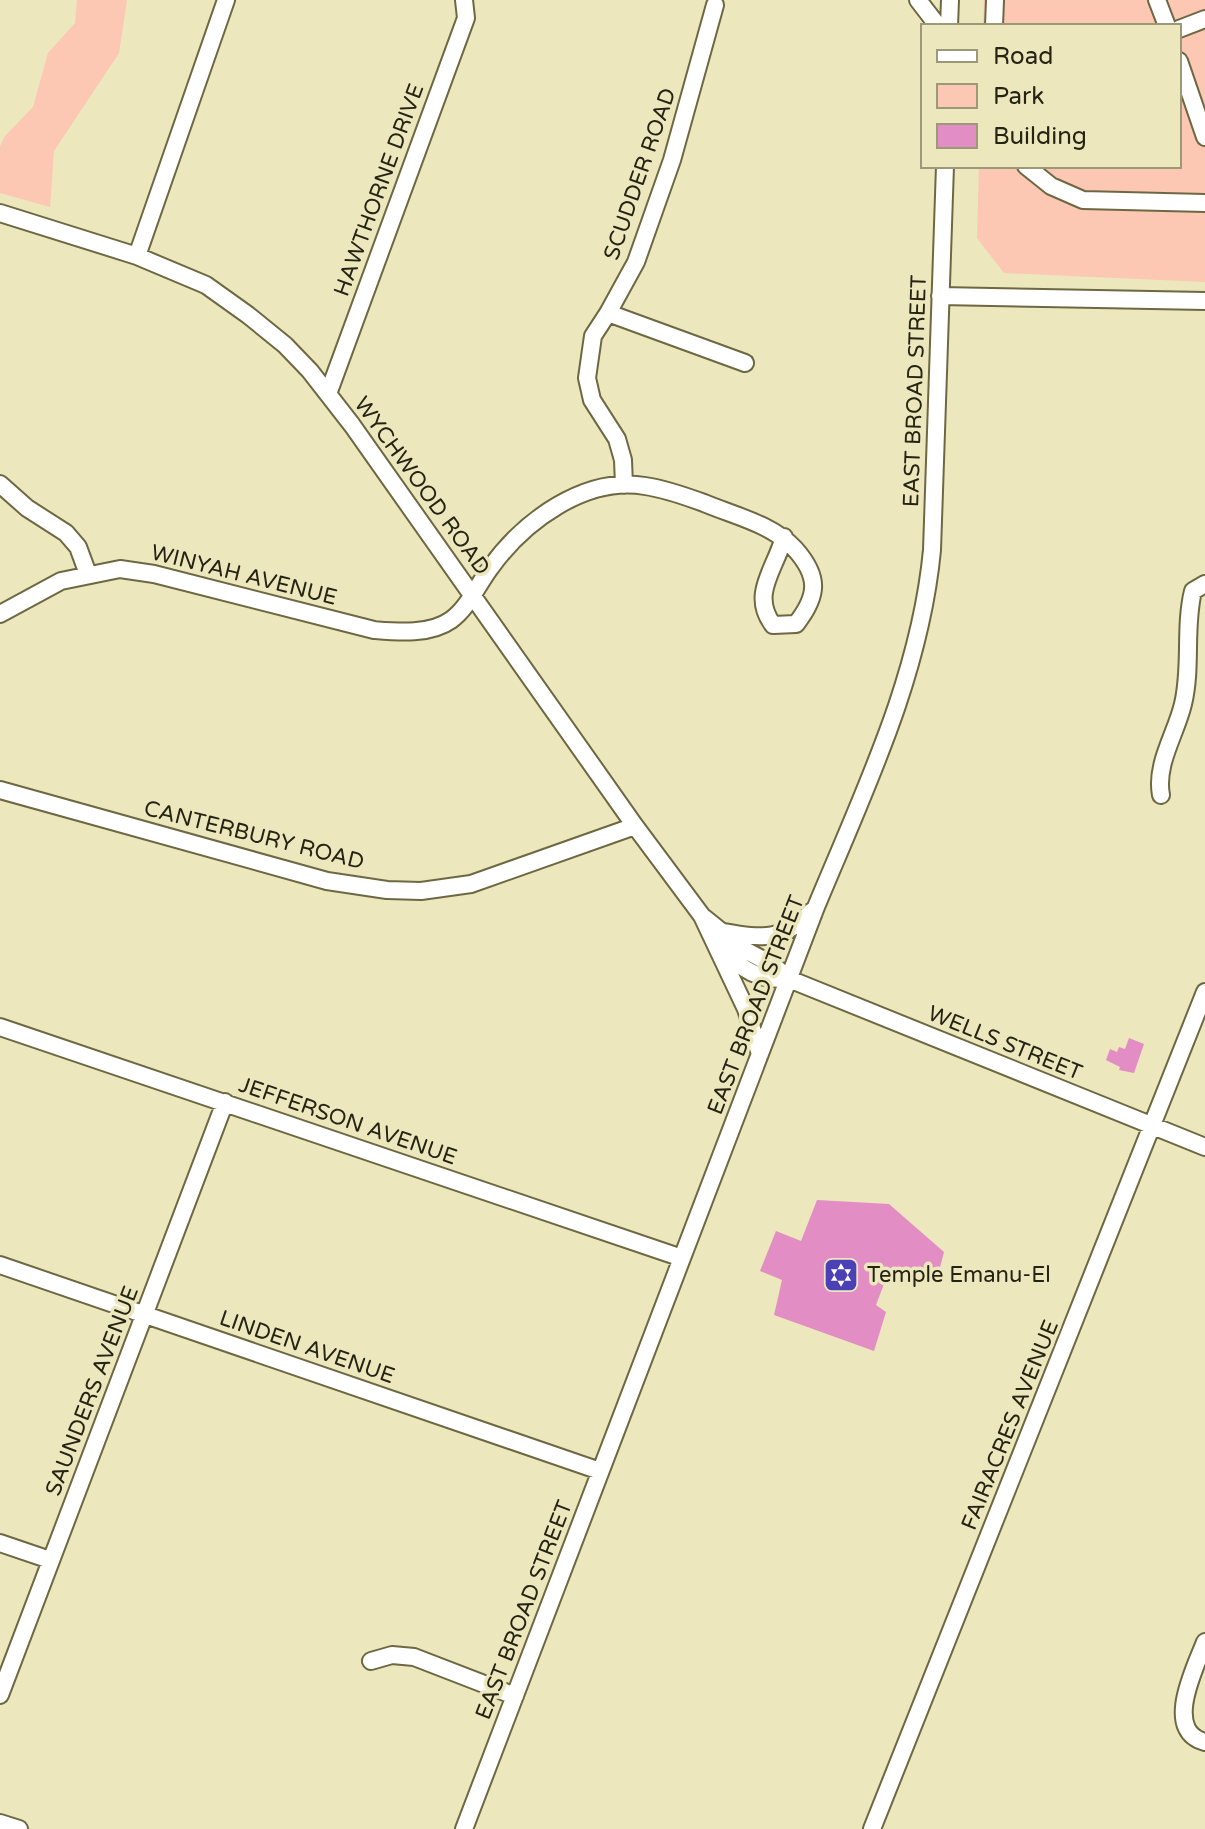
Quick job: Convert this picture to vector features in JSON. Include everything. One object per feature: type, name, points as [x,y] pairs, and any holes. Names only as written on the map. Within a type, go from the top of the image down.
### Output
[{"type":"street","points":[[137,256],[226,0]]},
{"type":"street","name":"HAWTHORNE DRIVE","points":[[328,394],[466,18],[464,0]]},
{"type":"street","points":[[918,0],[936,24]]},
{"type":"street","points":[[949,24],[950,0]]},
{"type":"street","points":[[994,24],[995,0]]},
{"type":"street","points":[[1157,0],[1166,24]]},
{"type":"street","name":"SCUDDER ROAD","points":[[624,485],[623,460],[617,439],[592,400],[587,378],[593,336],[636,262],[672,160],[715,5]]},
{"type":"street","points":[[1181,28],[1205,19]]},
{"type":"street","points":[[1181,66],[1202,120],[1205,137]]},
{"type":"street","name":"EAST BROAD STREET","points":[[464,1829],[908,674],[924,612],[932,550],[945,168]]},
{"type":"street","points":[[1028,168],[1051,186],[1083,200],[1205,203]]},
{"type":"street","name":"WYCHWOOD ROAD","points":[[0,213],[137,256],[206,285],[285,345],[310,371],[635,826],[718,936],[760,1054]]},
{"type":"street","points":[[940,296],[1205,301]]},
{"type":"street","points":[[608,313],[745,363]]},
{"type":"street","points":[[0,484],[27,508],[66,533],[78,547],[88,574]]},
{"type":"street","points":[[624,485],[645,485],[687,497],[784,537],[811,572],[813,590],[809,607],[796,624],[773,625],[763,611],[763,591],[784,537]]},
{"type":"street","name":"WINYAH AVENUE","points":[[0,614],[61,581],[120,569],[154,574],[374,630],[401,632],[434,628],[452,619],[492,565],[526,528],[559,504],[579,495],[624,485]]},
{"type":"street","points":[[1161,795],[1158,781],[1183,706],[1188,612],[1193,591],[1205,584]]},
{"type":"street","name":"CANTERBURY ROAD","points":[[0,790],[327,881],[387,890],[421,891],[471,884],[635,826]]},
{"type":"street","name":"WYCHWOOD ROAD","points":[[718,936],[771,937],[798,926],[816,907]]},
{"type":"street","name":"WYCHWOOD ROAD","points":[[718,936],[773,965],[789,979]]},
{"type":"street","name":"WELLS STREET","points":[[789,979],[1205,1147]]},
{"type":"street","name":"FAIRACRES AVENUE","points":[[872,1829],[1205,992]]},
{"type":"street","name":"JEFFERSON AVENUE","points":[[0,1027],[682,1258]]},
{"type":"street","name":"SAUNDERS AVENUE","points":[[0,1695],[225,1102]]},
{"type":"street","name":"LINDEN AVENUE","points":[[0,1265],[600,1471]]},
{"type":"street","points":[[0,1543],[50,1560]]},
{"type":"street","points":[[1205,1642],[1183,1699],[1183,1711],[1189,1729],[1198,1740],[1205,1742]]},
{"type":"street","points":[[371,1661],[392,1655],[414,1657],[515,1696]]},
{"type":"street","points":[[0,1823],[19,1829]]},
{"type":"green space","points":[[77,0],[127,0],[119,53],[54,151],[50,207],[0,193],[0,146],[5,136],[33,107],[48,53],[75,23]]},
{"type":"green space","points":[[984,0],[1205,0],[1205,282],[1004,273],[977,238],[979,168],[1181,168],[1181,24],[983,24]]},
{"type":"building","points":[[1129,1038],[1144,1044],[1134,1073],[1119,1070],[1120,1067],[1106,1060],[1110,1049],[1117,1052],[1119,1047],[1125,1049]]},
{"type":"building","name":"Temple Emanu-El","points":[[817,1200],[889,1204],[944,1252],[938,1275],[887,1276],[876,1305],[886,1312],[874,1351],[774,1315],[782,1280],[760,1271],[776,1231],[801,1241]]},
{"type":"place","name":"Temple Emanu-El","points":[[841,1275]]}]
